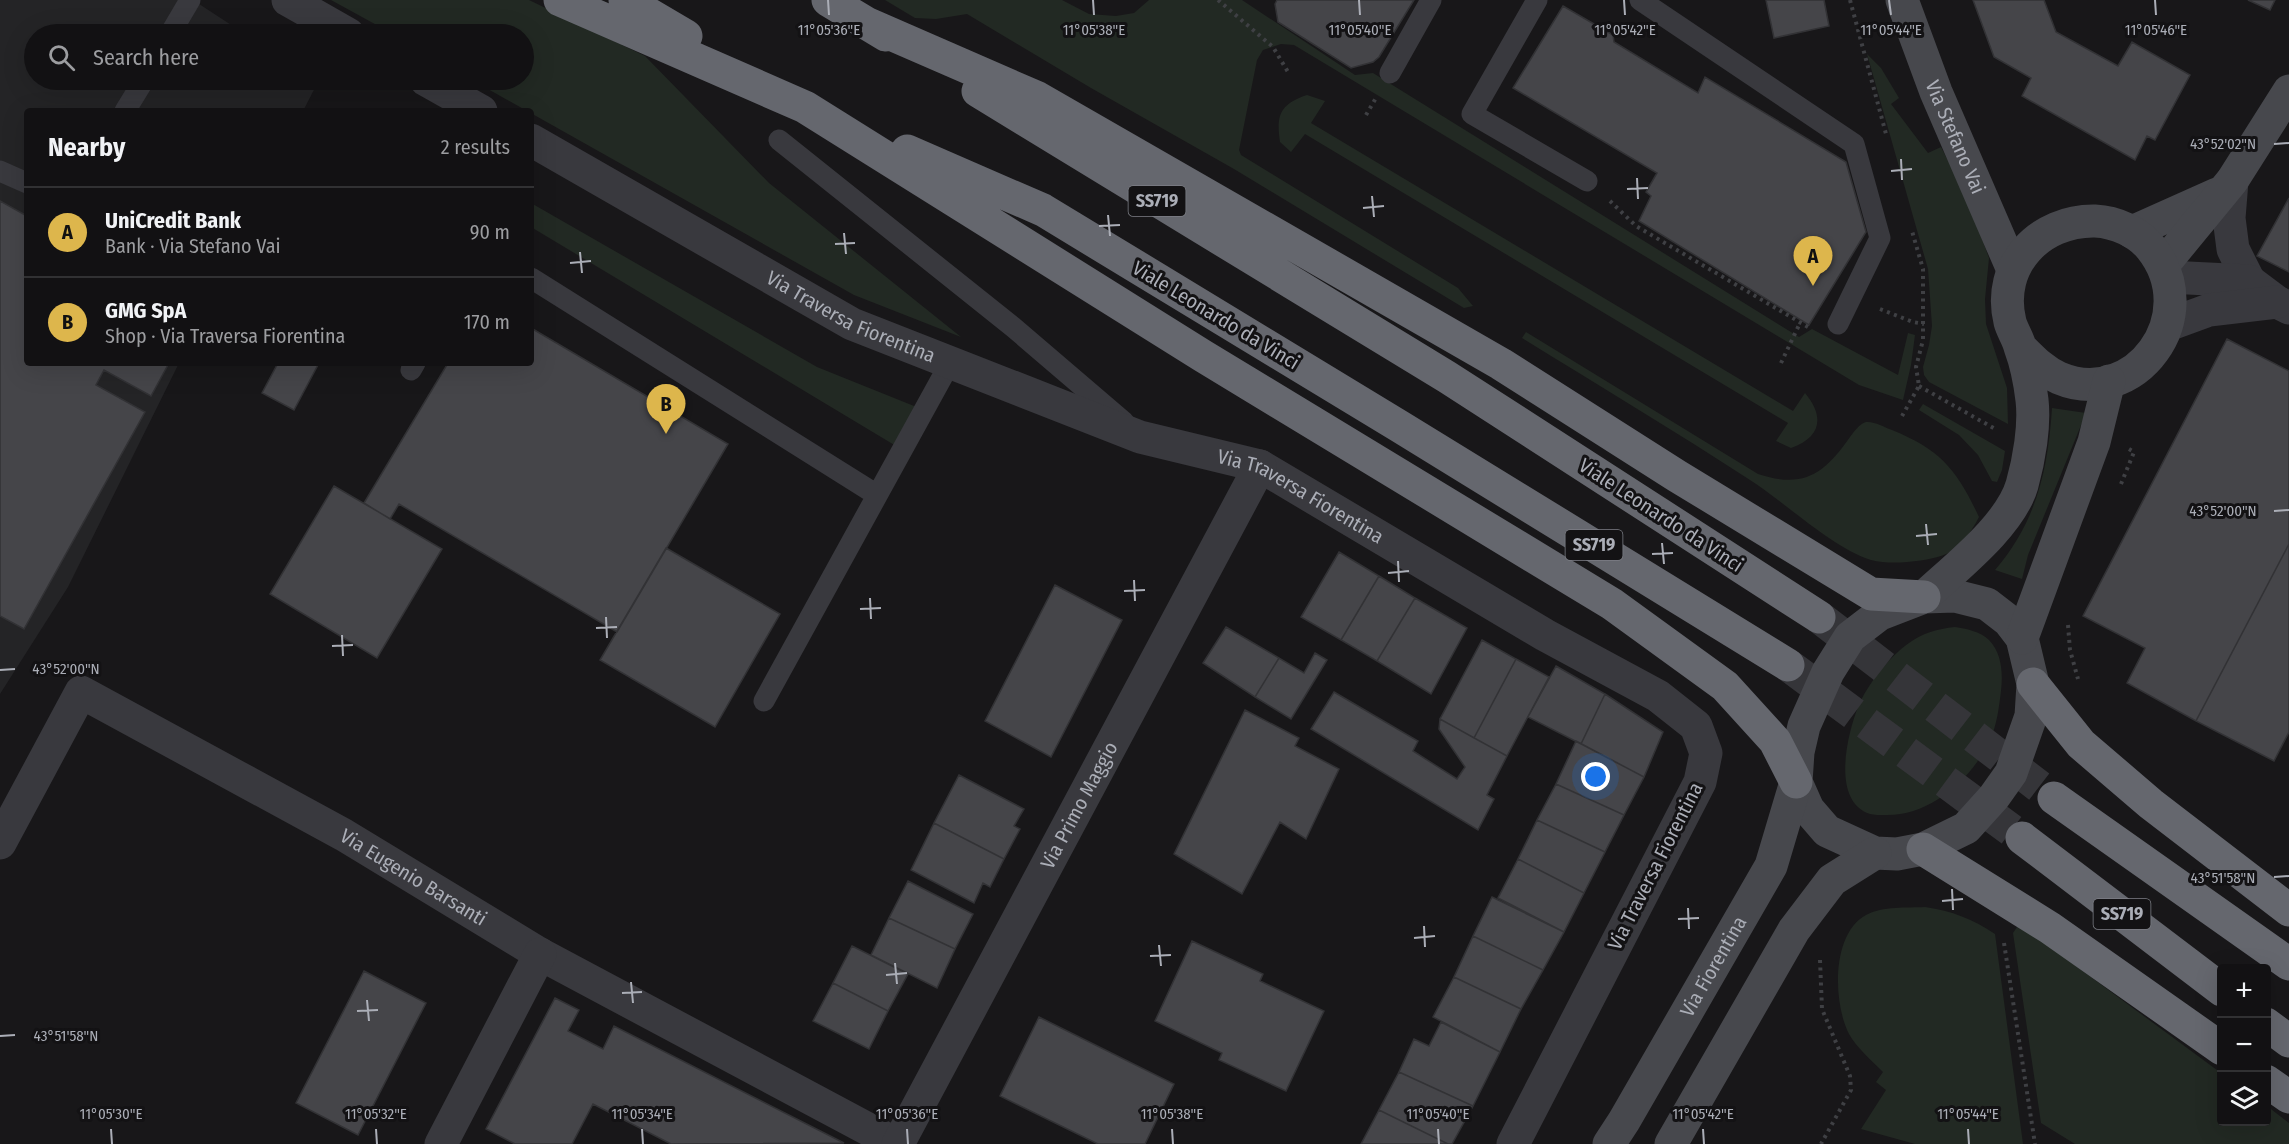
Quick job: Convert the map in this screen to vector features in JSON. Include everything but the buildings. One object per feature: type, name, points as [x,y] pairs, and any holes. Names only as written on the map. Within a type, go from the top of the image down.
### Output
[{"type":"highway","points":[[560,0],[805,107],[1203,356],[1612,604],[1725,686],[1775,741],[1796,782]]},
{"type":"highway","name":"Viale Leonardo da Vinci","points":[[626,0],[805,107],[1043,210],[1788,664]]},
{"type":"highway","name":"Viale Leonardo da Vinci","points":[[828,0],[1447,377],[1819,617]]},
{"type":"highway","points":[[868,24],[1048,104],[1501,364],[1677,476],[1871,594],[1924,597]]},
{"type":"highway","points":[[2033,684],[2081,744],[2151,804],[2289,910]]},
{"type":"highway","name":"SS719","points":[[2054,798],[2289,964]]},
{"type":"highway","name":"SS719","points":[[2022,838],[2217,986]]},
{"type":"highway","points":[[1923,849],[2050,927],[2217,1045]]},
{"type":"highway","points":[[2271,1028],[2289,1041]]},
{"type":"highway","points":[[2271,1084],[2289,1097]]},
{"type":"street","points":[[288,0],[330,24]]},
{"type":"street","name":"Via Stefano Vai","points":[[1902,0],[1936,92],[2013,270]]},
{"type":"street","points":[[444,90],[476,108]]},
{"type":"street","points":[[2165,271],[2228,185],[2289,91]]},
{"type":"street","name":"Via Traversa Fiorentina","points":[[535,150],[852,324],[1140,436],[1260,466],[1545,635],[1658,696],[1696,726],[1706,753],[1700,782],[1514,1144]]},
{"type":"street","points":[[2132,232],[2228,185]]},
{"type":"street","points":[[2228,185],[2233,249],[2248,281]]},
{"type":"street","points":[[1924,597],[2000,525],[2021,487],[2030,440],[2032,400],[2020,346],[2010,322],[2007,296],[2013,270],[2028,247],[2051,230],[2078,221],[2106,222],[2132,232],[2150,246],[2165,271],[2171,301],[2168,325],[2156,350],[2135,370],[2109,381],[2084,384],[2059,378],[2038,365],[2020,346]]},
{"type":"street","points":[[2165,271],[2248,281],[2283,305]]},
{"type":"street","points":[[2168,325],[2210,310],[2283,305]]},
{"type":"street","points":[[2022,638],[2094,442],[2109,381]]},
{"type":"street","name":"Via Primo Maggio","points":[[897,1144],[1260,466]]},
{"type":"street","points":[[1796,782],[1808,809],[1827,831],[1875,853],[1897,854],[1923,849],[1966,828],[1994,797],[2011,773],[2031,716],[2033,684],[2022,638],[2009,621],[1987,604],[1955,596],[1924,597]]},
{"type":"street","name":"Via Fiorentina","points":[[1609,1144],[1771,866],[1796,782],[1798,752],[1804,726],[1828,672],[1850,637],[1880,614],[1924,597]]},
{"type":"street","name":"Via Eugenio Barsanti","points":[[0,843],[81,692],[344,835],[540,954],[897,1144]]},
{"type":"street","points":[[1671,1144],[1794,930],[1832,880],[1875,853]]},
{"type":"street","points":[[441,1144],[540,954]]},
{"type":"lane","points":[[176,24],[190,0]]},
{"type":"lane","points":[[1390,73],[1431,0]]},
{"type":"lane","points":[[1537,0],[1472,114],[1587,181]]},
{"type":"lane","points":[[1640,0],[1854,144],[1880,238],[1838,324]]},
{"type":"lane","points":[[127,108],[138,90]]},
{"type":"lane","points":[[779,140],[1013,327],[1140,436]]},
{"type":"lane","points":[[0,171],[24,182]]},
{"type":"lane","points":[[534,280],[877,495]]},
{"type":"lane","points":[[764,700],[950,363]]},
{"type":"path","points":[[1218,0],[1273,47],[1288,72]]},
{"type":"path","points":[[1850,0],[1863,49]]},
{"type":"path","points":[[1587,181],[1636,226],[1800,323],[1809,328],[1838,324]]},
{"type":"path","points":[[1851,298],[1913,322],[1924,324]]},
{"type":"path","points":[[1781,363],[1800,323]]},
{"type":"path","points":[[1919,386],[2010,437],[2030,440]]},
{"type":"path","points":[[2003,934],[2035,1144]]},
{"type":"shaded area","points":[[0,0],[193,0],[230,24],[24,24],[24,90],[314,90],[305,108],[24,108],[24,366],[178,366],[68,587],[0,694]]},
{"type":"shaded area","points":[[331,0],[529,0],[645,56],[769,183],[961,337],[854,295],[534,115],[534,108],[522,108],[490,90],[534,90],[534,24],[375,24]]},
{"type":"shaded area","points":[[885,0],[1062,0],[1089,14],[1116,16],[1134,13],[1149,0],[1242,0],[1355,75],[1373,73],[1799,337],[1812,329],[1898,375],[1908,333],[1915,335],[1903,400],[1859,385],[1294,45],[1281,44],[1263,50],[1257,60],[1239,150],[1241,155],[1458,288],[1473,306],[1464,308],[1234,169],[967,14],[936,19],[915,18]]},
{"type":"shaded area","points":[[1867,54],[1881,68],[1899,98],[1891,104],[1928,153],[1941,147],[1968,200],[1989,258],[1985,299],[1986,324],[2007,388],[2008,424],[1929,382],[1924,375],[1923,367],[1932,326],[1928,269]]},
{"type":"shaded area","points":[[1307,95],[1325,101],[1311,123],[1793,411],[1805,393],[1817,418],[1814,432],[1809,438],[1791,448],[1776,441],[1788,423],[1305,134],[1291,152],[1280,142],[1280,118],[1291,102]]},
{"type":"shaded area","points":[[534,205],[817,367],[919,408],[896,446],[534,229]]},
{"type":"shaded area","points":[[1526,332],[1758,474],[1788,480],[1812,475],[1831,460],[1861,424],[1869,422],[1879,424],[1923,445],[1946,463],[1963,486],[1979,517],[1965,539],[1951,552],[1942,555],[1921,560],[1884,562],[1856,554],[1809,524],[1750,480],[1522,338]]},
{"type":"shaded area","points":[[1923,404],[2005,451],[2002,470],[1997,482],[1992,481],[1978,455],[1959,435],[1919,410]]},
{"type":"shaded area","points":[[2052,408],[2086,413],[2028,555],[2022,579],[1995,570],[2021,533],[2038,494],[2047,452]]},
{"type":"shaded area","points":[[1955,627],[1981,634],[1993,645],[1999,657],[2002,671],[2001,691],[1996,722],[1990,740],[1972,768],[1947,793],[1933,802],[1917,810],[1901,814],[1870,814],[1858,807],[1850,796],[1846,782],[1847,750],[1858,707],[1873,681],[1901,649],[1925,634]]},
{"type":"shaded area","points":[[1925,907],[1962,916],[1995,934],[2023,1144],[1915,1144],[1861,1129],[1886,1090],[1876,1082],[1883,1072],[1856,1044],[1844,1021],[1838,988],[1841,953],[1846,937],[1855,924],[1866,915],[1887,909]]},
{"type":"shaded area","points":[[2019,924],[2217,1070],[2217,1126],[2271,1126],[2271,1109],[2289,1123],[2289,1144],[2075,1144],[2041,1123],[2013,933]]},
{"type":"tunnel","points":[[1819,617],[2054,798]]},
{"type":"tunnel","points":[[1788,665],[2022,838]]},
{"type":"place","name":"UniCredit Bank","points":[[1813,286]]},
{"type":"place","name":"GMG SpA","points":[[666,434]]}]
